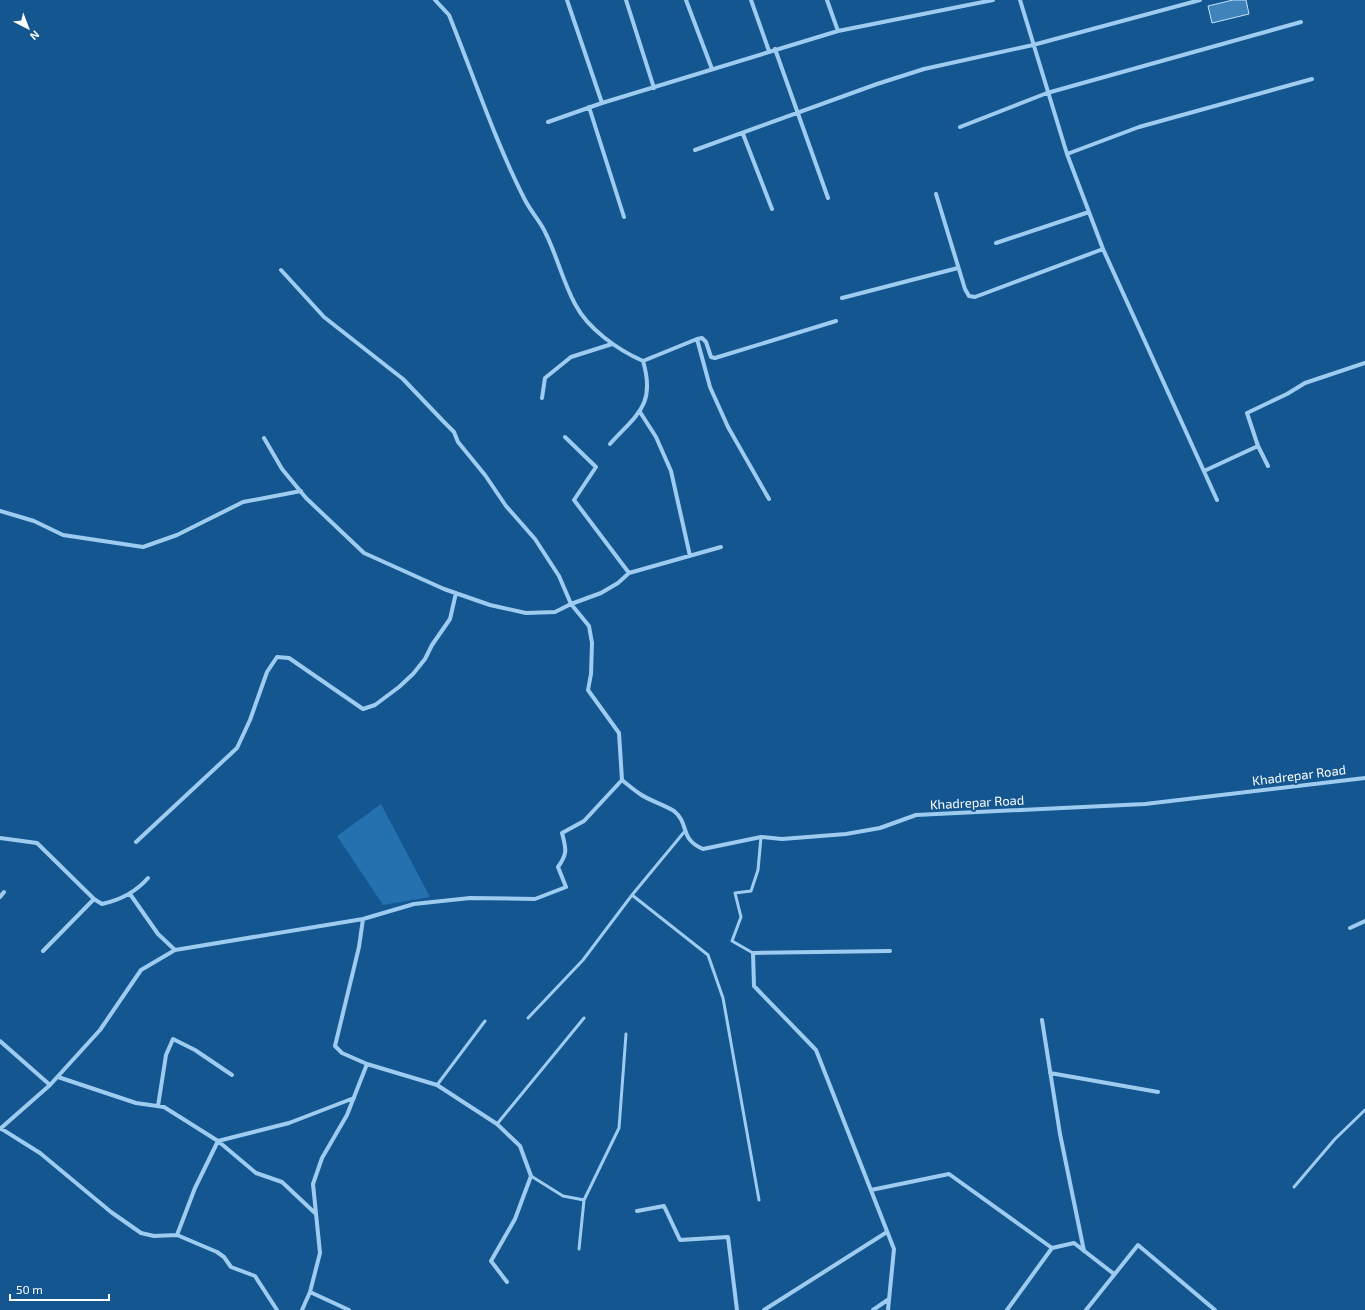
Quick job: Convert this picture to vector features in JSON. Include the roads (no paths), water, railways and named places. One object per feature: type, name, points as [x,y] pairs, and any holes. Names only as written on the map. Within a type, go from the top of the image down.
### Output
[{"type":"street","points":[[435,0],[449,15],[525,202],[546,232],[575,305],[594,328],[612,344],[643,362],[647,374],[648,396],[640,412],[610,444]]},
{"type":"street","points":[[567,0],[602,103]]},
{"type":"street","points":[[626,0],[654,88]]},
{"type":"street","points":[[686,0],[712,69]]},
{"type":"street","points":[[750,0],[769,51]]},
{"type":"street","points":[[827,0],[838,31]]},
{"type":"street","points":[[548,122],[602,103],[654,88],[774,49],[838,31],[993,0]]},
{"type":"street","points":[[1020,0],[1047,94],[1067,154],[1103,249],[1217,500]]},
{"type":"street","points":[[695,150],[743,134],[877,84],[924,69],[1033,45],[1200,0]]},
{"type":"street","points":[[960,127],[1047,94],[1301,22]]},
{"type":"street","points":[[774,49],[828,198]]},
{"type":"street","points":[[1067,154],[1139,127],[1312,79]]},
{"type":"street","points":[[589,108],[624,217]]},
{"type":"street","points":[[743,134],[772,209]]},
{"type":"street","points":[[936,194],[958,268],[969,296],[975,297],[1103,249]]},
{"type":"street","points":[[996,243],[1089,212]]},
{"type":"street","points":[[842,298],[958,268]]},
{"type":"street","points":[[277,1310],[254,1276],[231,1267],[224,1257],[217,1252],[177,1235],[154,1236],[140,1233],[111,1212],[40,1152],[0,1129],[50,1085],[100,1030],[141,970],[175,950],[363,919],[414,904],[470,898],[535,899],[564,889],[566,886],[558,867],[566,856],[566,848],[562,833],[584,820],[622,780],[619,733],[588,690],[591,674],[592,643],[589,626],[571,604],[559,576],[536,539],[506,506],[485,475],[458,442],[454,432],[403,379],[324,317],[281,270]]},
{"type":"street","points":[[643,362],[697,339],[702,338],[706,342],[711,357],[714,358],[836,321]]},
{"type":"street","points":[[697,339],[710,387],[725,420],[769,499]]},
{"type":"street","points":[[542,398],[545,378],[571,357],[612,344]]},
{"type":"street","points":[[1268,466],[1258,446],[1247,412],[1287,394],[1305,383],[1365,363]]},
{"type":"street","points":[[640,412],[656,437],[671,471],[690,556]]},
{"type":"street","points":[[565,437],[596,467],[574,500],[629,573]]},
{"type":"street","points":[[264,438],[282,469],[301,491],[333,526],[364,553],[456,593],[490,605],[526,613],[555,612],[571,604],[601,593],[618,583],[629,573],[721,547]]},
{"type":"street","points":[[1204,471],[1258,446]]},
{"type":"street","points":[[0,511],[34,521],[63,535],[143,547],[177,535],[243,502],[301,491]]},
{"type":"street","points":[[136,842],[236,748],[250,720],[267,672],[277,657],[290,658],[363,709],[375,705],[413,674],[425,659],[432,645],[450,619],[456,593]]},
{"type":"street","name":"Khadrepar Road","points":[[622,780],[640,794],[674,812],[685,827],[687,838],[695,846],[703,849],[761,837],[782,839],[846,834],[880,828],[916,815],[1145,804],[1365,778]]},
{"type":"street","points":[[0,838],[37,843],[94,899],[102,904],[112,902],[130,894],[148,878]]},
{"type":"street","points":[[0,897],[4,892]]},
{"type":"street","points":[[130,894],[158,934],[175,950]]},
{"type":"street","points":[[43,951],[94,899]]},
{"type":"street","points":[[363,919],[359,947],[335,1046],[342,1053],[367,1064],[437,1085],[497,1124],[520,1146],[531,1176],[515,1219],[491,1261],[507,1282]]},
{"type":"street","points":[[1350,928],[1365,921]]},
{"type":"street","points":[[888,1310],[894,1249],[816,1050],[754,986],[753,953],[890,951]]},
{"type":"street","points":[[1042,1020],[1060,1134],[1084,1250]]},
{"type":"street","points":[[158,1106],[166,1055],[174,1039],[195,1050],[232,1075]]},
{"type":"street","points":[[0,1041],[50,1085]]},
{"type":"street","points":[[302,1310],[310,1292],[320,1254],[313,1184],[322,1158],[347,1115],[367,1064]]},
{"type":"street","points":[[1050,1073],[1158,1092]]},
{"type":"street","points":[[58,1077],[136,1103],[164,1108],[218,1141],[256,1173],[282,1182],[316,1214]]},
{"type":"street","points":[[177,1235],[195,1188],[218,1141],[289,1123],[354,1098]]},
{"type":"street","points":[[871,1190],[949,1174],[1052,1248]]},
{"type":"street","points":[[637,1211],[664,1206],[680,1240],[728,1237],[737,1310]]},
{"type":"street","points":[[764,1310],[887,1232]]},
{"type":"street","points":[[1007,1310],[1052,1248],[1074,1243],[1114,1274]]},
{"type":"street","points":[[1086,1310],[1138,1245],[1214,1310]]},
{"type":"street","points":[[310,1292],[350,1310]]},
{"type":"street","points":[[872,1310],[889,1299]]},
{"type":"lane","points":[[528,1018],[583,960],[632,895],[685,831]]},
{"type":"lane","points":[[753,953],[732,941],[741,917],[736,893],[751,891],[758,870],[761,837]]},
{"type":"lane","points":[[632,895],[708,955],[723,998],[759,1200]]},
{"type":"lane","points":[[497,1124],[584,1018]]},
{"type":"lane","points":[[437,1085],[485,1021]]},
{"type":"lane","points":[[578,1249],[584,1200],[619,1128],[626,1034]]},
{"type":"lane","points":[[1294,1187],[1335,1139],[1365,1110]]},
{"type":"lane","points":[[531,1176],[562,1196],[584,1200]]},
{"type":"lane","points":[[1206,1310],[1209,1306]]}]
